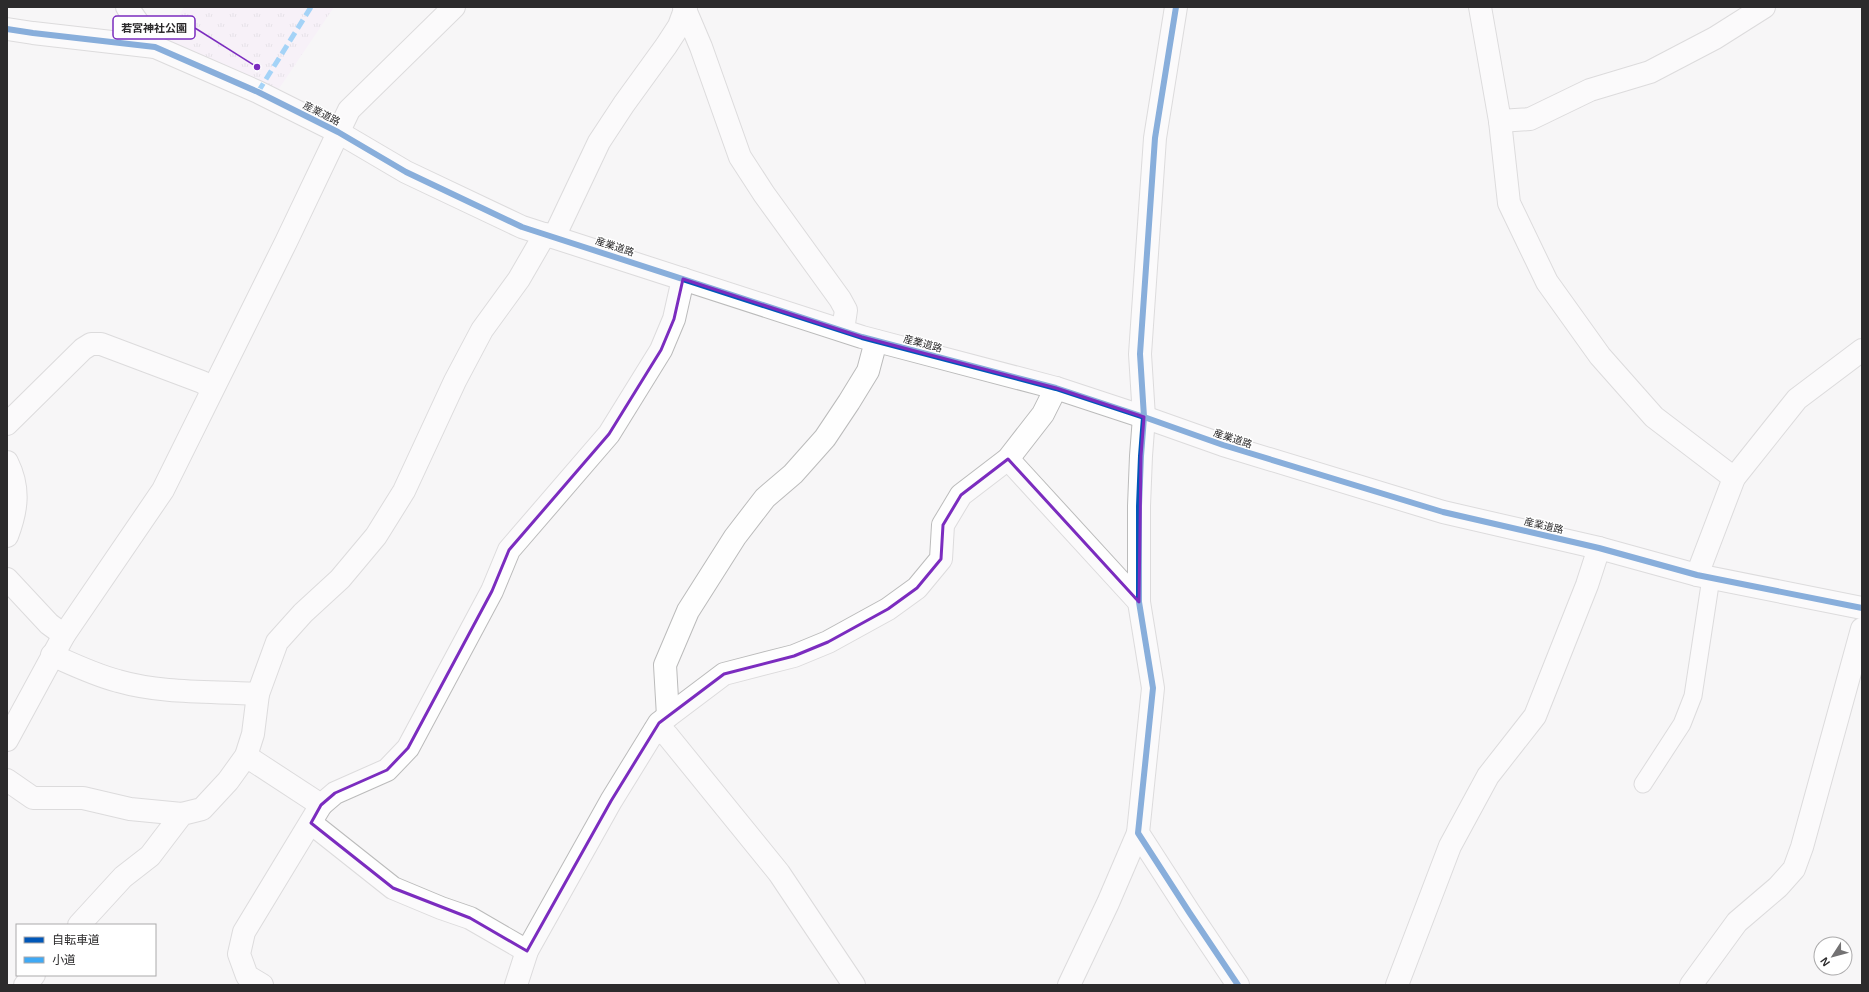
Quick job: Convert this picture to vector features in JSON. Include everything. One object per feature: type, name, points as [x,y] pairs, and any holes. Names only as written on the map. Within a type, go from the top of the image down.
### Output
[{"type":"street","points":[[127,7],[155,46]]},
{"type":"street","points":[[7,740],[64,635],[163,490],[212,388],[286,242],[349,110],[454,7]]},
{"type":"street","points":[[1069,985],[1108,903],[1138,833],[1153,688],[1139,602],[1139,492],[1140,456],[1144,417],[1140,354],[1155,145],[1176,7]]},
{"type":"street","points":[[1480,7],[1500,121],[1509,203],[1547,282],[1600,356],[1654,417],[1734,478]]},
{"type":"street","points":[[1500,121],[1530,119],[1590,90],[1650,72],[1715,38],[1764,7]]},
{"type":"street","points":[[7,780],[33,798],[83,798],[130,809],[182,814],[202,809],[228,781],[246,756],[253,734],[258,694],[277,642],[303,613],[340,579],[376,536],[404,491],[455,381],[482,330],[550,235],[599,142],[624,104],[666,46],[685,8]]},
{"type":"street","points":[[685,8],[740,157],[764,194],[846,310],[843,330]]},
{"type":"street","name":"産業道路","points":[[7,29],[155,46],[258,92],[338,132],[406,172],[522,226],[876,341],[1056,388],[1222,445],[1443,512],[1599,548],[1704,577],[1862,608]]},
{"type":"street","points":[[262,985],[247,976],[239,954],[244,932],[316,814],[335,793],[387,770],[408,748],[492,592],[509,550],[609,434],[654,362],[661,350],[674,319],[683,279]]},
{"type":"street","points":[[854,985],[779,873],[667,735],[662,723],[665,665],[688,611],[736,537],[765,498],[793,474],[825,438],[868,371],[876,341]]},
{"type":"street","points":[[7,424],[83,349],[90,344],[101,344],[202,382],[212,388]]},
{"type":"street","points":[[1704,577],[1734,478],[1797,399],[1862,350]]},
{"type":"street","points":[[516,985],[527,952],[611,801],[662,723],[724,674],[794,656],[828,642],[888,609],[917,588],[941,559],[943,525],[961,495],[1008,459],[1043,414],[1056,388]]},
{"type":"street","points":[[1008,459],[1139,602]]},
{"type":"street","points":[[7,462],[13,474],[17,500],[7,536]]},
{"type":"street","points":[[1397,985],[1450,846],[1488,776],[1535,716],[1587,585],[1599,548]]},
{"type":"street","points":[[7,579],[49,624],[64,635]]},
{"type":"street","points":[[1691,985],[1737,922],[1778,888],[1794,869],[1802,847],[1862,629]]},
{"type":"street","points":[[52,655],[85,670],[119,682],[172,691],[258,694]]},
{"type":"street","points":[[246,756],[316,814],[393,888],[441,908],[470,918],[527,952]]},
{"type":"street","points":[[80,924],[123,877],[150,856],[182,814]]},
{"type":"street","points":[[1138,833],[1238,985]]},
{"type":"street","points":[[25,985],[33,976]]},
{"type":"lane","points":[[1643,784],[1682,724],[1693,696],[1704,577]]},
{"type":"highlighted area","points":[[683,279],[862,337],[1056,388],[1144,417],[1141,456],[1139,602],[1008,459],[961,495],[943,525],[941,559],[917,588],[888,609],[828,642],[794,656],[724,674],[659,723],[611,801],[527,951],[470,918],[393,888],[311,823],[321,805],[335,793],[387,770],[408,748],[492,591],[509,550],[609,434],[661,350],[674,319]]},
{"type":"green space","points":[[184,7],[334,7],[276,93],[165,42]]},
{"type":"marked path","points":[[258,92],[311,7]]},
{"type":"cycle path","points":[[1176,7],[1155,138],[1140,354],[1144,417],[1139,506],[1139,602],[1153,688],[1138,833],[1238,985]]},
{"type":"cycle path","points":[[7,29],[155,47],[258,92],[338,132],[406,172],[522,227],[862,337],[1056,388],[1223,445],[1443,512],[1599,548],[1697,575],[1862,608]]},
{"type":"place","name":"若宮神社公園","points":[[257,67]]}]
